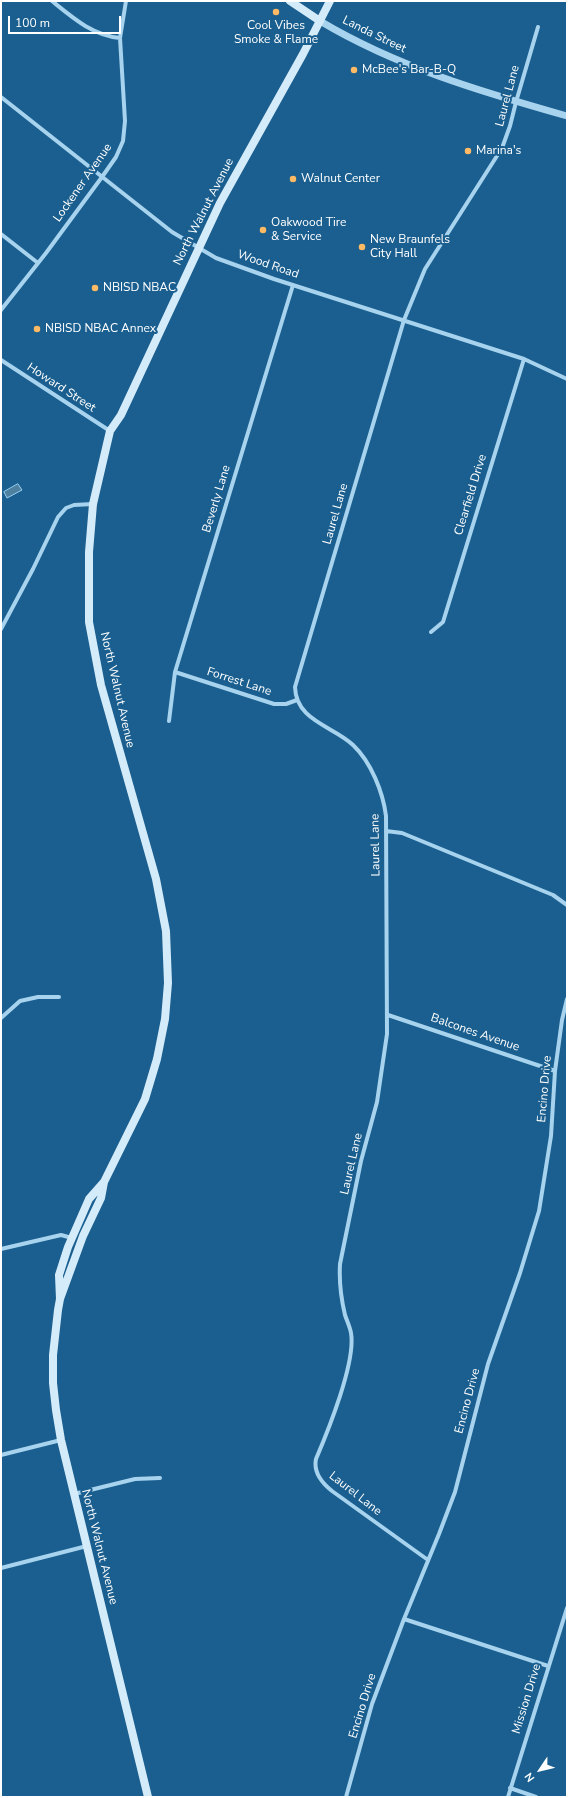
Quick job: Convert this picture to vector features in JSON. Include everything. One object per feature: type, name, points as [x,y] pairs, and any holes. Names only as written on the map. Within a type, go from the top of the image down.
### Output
[{"type":"main road","name":"Landa Street","points":[[290,1],[320,21]]},
{"type":"main road","name":"North Walnut Avenue","points":[[60,1299],[83,1236],[99,1204],[104,1182],[136,1119],[150,1085],[165,1019],[168,958],[166,931],[156,879],[105,700],[89,622],[89,552],[93,504],[110,431],[121,415],[220,203],[330,1]]},
{"type":"main road","name":"North Walnut Avenue","points":[[104,1182],[88,1200],[72,1238],[60,1275],[60,1299],[53,1355],[53,1369],[56,1410],[61,1440],[148,1797]]},
{"type":"street","points":[[52,1],[91,30],[109,37],[120,38]]},
{"type":"street","name":"Lockener Avenue","points":[[1,310],[102,177],[116,157],[123,141],[125,122],[120,38],[126,1]]},
{"type":"street","name":"Landa Street","points":[[320,21],[338,32],[420,70],[469,88],[567,116]]},
{"type":"street","name":"Laurel Lane","points":[[428,1560],[326,1486],[318,1476],[315,1464],[342,1389],[350,1356],[351,1333],[342,1300],[340,1264],[362,1161],[377,1102],[384,1058],[388,1015],[386,816],[382,797],[362,755],[343,737],[309,716],[297,700],[296,687],[404,320],[425,270],[502,148],[510,126],[538,27]]},
{"type":"street","name":"Wood Road","points":[[1,97],[172,232],[216,258],[293,285],[524,358],[567,379]]},
{"type":"street","points":[[1,234],[38,263]]},
{"type":"street","name":"Beverly Lane","points":[[170,721],[175,672],[293,285]]},
{"type":"street","name":"Clearfield Drive","points":[[431,632],[443,622],[524,358]]},
{"type":"street","name":"Howard Street","points":[[1,360],[110,431]]},
{"type":"street","points":[[1,629],[33,569],[58,517],[66,508],[74,505],[93,504]]},
{"type":"street","name":"Forrest Lane","points":[[175,672],[274,704],[286,704],[297,700]]},
{"type":"street","points":[[386,832],[402,834],[456,855],[553,896],[567,906]]},
{"type":"street","points":[[1,1018],[20,1001],[38,997],[59,998]]},
{"type":"street","name":"Encino Drive","points":[[346,1797],[372,1704],[455,1492],[488,1364],[520,1273],[538,1211],[551,1136],[555,1071],[562,1020],[567,999]]},
{"type":"street","name":"Balcones Avenue","points":[[388,1015],[555,1071]]},
{"type":"street","points":[[1,1249],[61,1235],[72,1238]]},
{"type":"street","points":[[1,1455],[61,1440]]},
{"type":"street","points":[[74,1494],[135,1479],[160,1478]]},
{"type":"street","points":[[1,1568],[87,1546]]},
{"type":"street","name":"Mission Drive","points":[[508,1797],[567,1608]]},
{"type":"street","points":[[404,1619],[548,1666]]},
{"type":"street","points":[[510,1788],[536,1797]]},
{"type":"water","points":[[18,484],[22,490],[7,498],[4,492]]},
{"type":"place","name":"Cool Vibes Smoke & Flame","points":[[276,12]]},
{"type":"place","name":"McBee's Bar-B-Q","points":[[354,70]]},
{"type":"place","name":"Marina's","points":[[468,151]]},
{"type":"place","name":"Walnut Center","points":[[293,179]]},
{"type":"place","name":"Oakwood Tire & Service","points":[[263,230]]},
{"type":"place","name":"New Braunfels City Hall","points":[[362,247]]},
{"type":"place","name":"NBISD NBAC","points":[[95,288]]},
{"type":"place","name":"NBISD NBAC Annex","points":[[37,329]]}]
